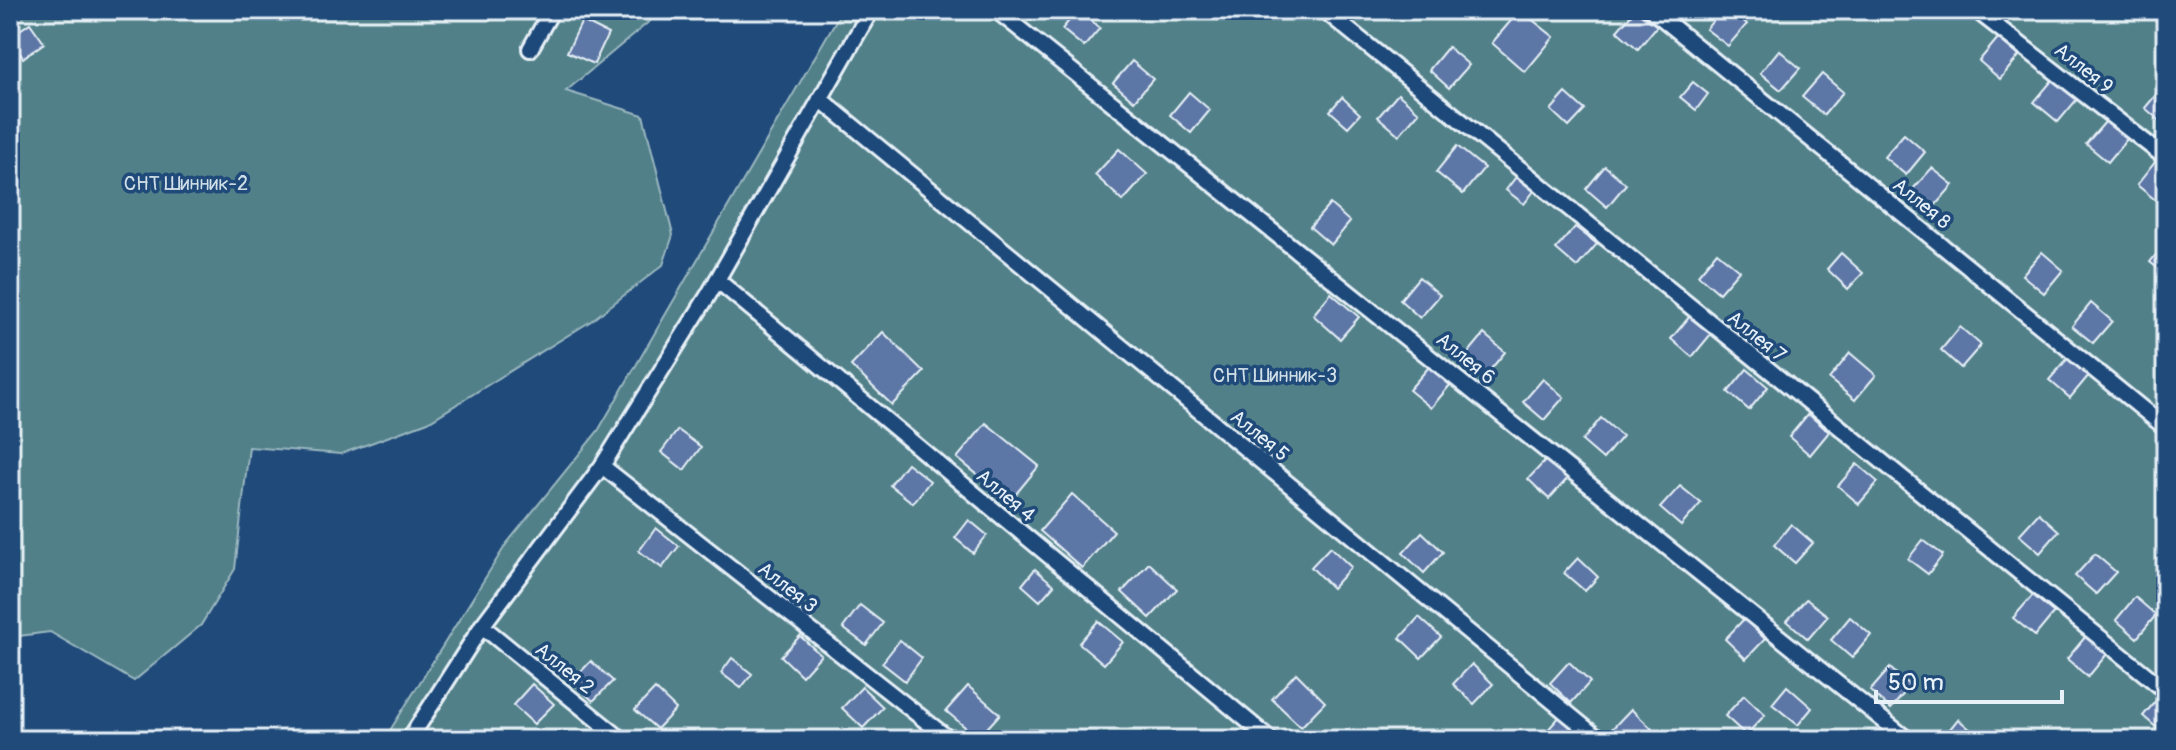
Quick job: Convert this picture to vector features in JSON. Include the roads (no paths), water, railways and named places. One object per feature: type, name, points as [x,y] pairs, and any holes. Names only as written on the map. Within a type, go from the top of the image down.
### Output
[{"type":"lane","points":[[530,49],[552,10]]},
{"type":"lane","points":[[409,740],[482,626],[602,466],[717,280],[871,10]]},
{"type":"lane","name":"Аллея 6","points":[[996,10],[1908,740]]},
{"type":"lane","name":"Аллея 7","points":[[1324,10],[2166,691]]},
{"type":"lane","name":"Аллея 8","points":[[1652,10],[2166,428]]},
{"type":"lane","name":"Аллея 9","points":[[1976,10],[2166,158]]},
{"type":"lane","name":"Аллея 5","points":[[820,99],[1600,740]]},
{"type":"lane","name":"Аллея 4","points":[[717,280],[1271,740]]},
{"type":"lane","name":"Аллея 3","points":[[602,466],[950,740]]},
{"type":"lane","name":"Аллея 2","points":[[482,626],[622,740]]},
{"type":"park label","name":"СНТ Шинник-2","points":[[186,183]]},
{"type":"park label","name":"СНТ Шинник-3","points":[[1275,375]]}]
